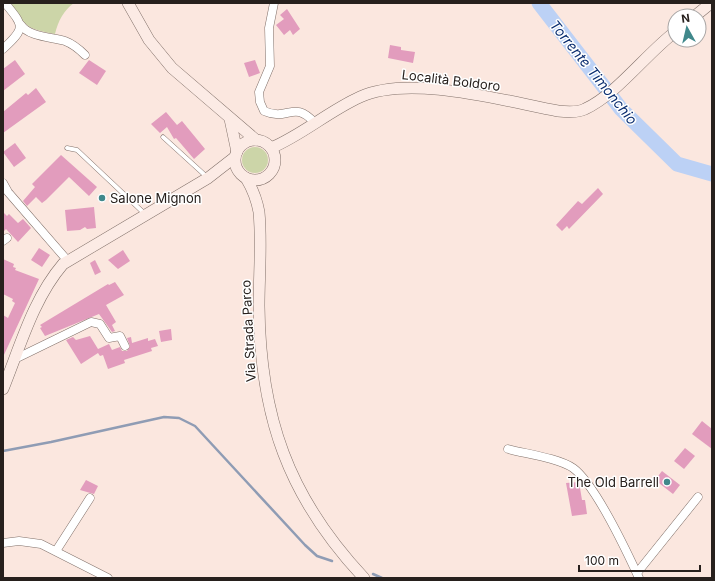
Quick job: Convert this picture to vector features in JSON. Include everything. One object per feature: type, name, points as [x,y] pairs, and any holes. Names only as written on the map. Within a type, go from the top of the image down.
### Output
[{"type":"street","points":[[5,3],[24,29],[30,32],[66,41],[78,47],[85,55]]},
{"type":"street","points":[[128,3],[149,40],[172,68],[202,91],[230,119],[256,140],[271,148],[275,161],[270,173],[259,180],[228,174],[208,178]]},
{"type":"street","points":[[274,3],[269,28],[270,66],[259,92],[260,102],[264,111],[273,115],[299,111],[306,113],[315,123]]},
{"type":"street","points":[[3,49],[19,31],[21,25]]},
{"type":"street","name":"Località Boldoro","points":[[271,148],[360,97],[389,88],[408,87],[465,93],[558,111],[571,112],[585,110],[602,98],[667,39]]},
{"type":"street","points":[[230,119],[237,169],[244,176]]},
{"type":"street","points":[[3,389],[31,319],[51,281],[67,260],[208,178],[236,154],[245,143],[256,140]]},
{"type":"street","name":"Via Strada Parco","points":[[244,176],[259,211],[261,358],[271,418],[285,457],[306,501],[338,548],[364,578]]},
{"type":"street","points":[[3,183],[6,194],[67,260]]},
{"type":"street","points":[[15,359],[91,322],[100,324],[109,338],[120,336],[125,346]]},
{"type":"street","points":[[508,449],[562,463],[578,473],[586,481],[608,517],[638,575],[698,497]]},
{"type":"street","points":[[56,551],[90,498]]},
{"type":"street","points":[[3,543],[19,541],[41,544],[108,578]]},
{"type":"lane","points":[[163,137],[208,178]]},
{"type":"lane","points":[[67,148],[77,150],[146,215]]},
{"type":"green space","points":[[9,3],[74,3],[62,16],[55,34],[32,28],[24,22]]},
{"type":"green space","points":[[255,147],[264,151],[268,160],[264,169],[255,173],[246,169],[242,160],[246,151]]},
{"type":"building","points":[[287,9],[300,29],[293,35],[290,30],[284,35],[276,25],[284,19],[280,15]]},
{"type":"building","points":[[390,45],[401,47],[401,50],[415,52],[413,63],[388,58]]},
{"type":"building","points":[[15,60],[25,74],[3,91],[3,69]]},
{"type":"building","points":[[89,60],[106,71],[97,85],[79,73]]},
{"type":"building","points":[[255,60],[260,73],[249,77],[244,63]]},
{"type":"building","points":[[36,88],[46,102],[3,133],[3,112],[26,93],[28,95]]},
{"type":"building","points":[[166,112],[177,125],[182,121],[205,149],[194,159],[176,138],[174,139],[167,127],[160,133],[151,124]]},
{"type":"building","points":[[15,143],[26,158],[14,167],[3,152]]},
{"type":"building","points":[[61,155],[97,187],[89,196],[69,177],[42,203],[36,197],[27,206],[23,201],[35,187],[32,184]]},
{"type":"building","points":[[598,188],[603,194],[569,229],[567,226],[562,231],[556,225],[578,201],[582,204]]},
{"type":"building","points":[[94,207],[96,228],[87,229],[85,227],[80,230],[67,231],[65,210]]},
{"type":"building","points":[[3,212],[7,216],[9,214],[18,223],[23,219],[31,228],[18,242],[6,229],[3,232]]},
{"type":"building","points":[[39,248],[50,255],[42,267],[31,260]]},
{"type":"building","points":[[123,250],[130,261],[118,269],[108,260]]},
{"type":"building","points":[[3,259],[14,264],[13,267],[16,268],[15,270],[39,279],[3,357],[3,315],[8,318],[15,303],[12,301],[13,299],[3,294]]},
{"type":"building","points":[[95,260],[101,272],[95,275],[90,263]]},
{"type":"building","points":[[115,282],[124,295],[106,305],[116,322],[112,325],[115,331],[112,332],[99,314],[45,336],[40,328],[42,327],[40,325],[108,284],[109,285]]},
{"type":"building","points":[[171,329],[172,340],[161,342],[159,331]]},
{"type":"building","points":[[90,336],[98,349],[109,344],[112,350],[120,347],[122,351],[127,351],[130,346],[127,338],[131,337],[132,343],[148,338],[148,341],[155,339],[158,346],[151,348],[152,351],[124,360],[125,363],[108,369],[103,355],[100,356],[98,353],[81,364],[66,340],[73,337],[76,340]]},
{"type":"building","points":[[702,421],[712,429],[712,449],[692,434]]},
{"type":"building","points":[[685,448],[695,456],[684,469],[674,461]]},
{"type":"building","name":"The Old Barrell","points":[[662,471],[680,485],[673,494],[655,480]]},
{"type":"building","points":[[86,480],[98,486],[94,494],[80,490]]},
{"type":"building","points":[[579,482],[582,500],[585,500],[587,514],[572,516],[566,483]]},
{"type":"waterway","name":"Torrente Timonchio","points":[[539,3],[621,109],[677,164],[712,174]]},
{"type":"waterway","points":[[3,451],[164,417],[179,418],[195,426],[305,545],[317,556],[332,561]]},
{"type":"waterway","points":[[373,574],[382,578]]},
{"type":"place","name":"Salone Mignon","points":[[102,198]]},
{"type":"place","name":"The Old Barrell","points":[[667,482]]}]
